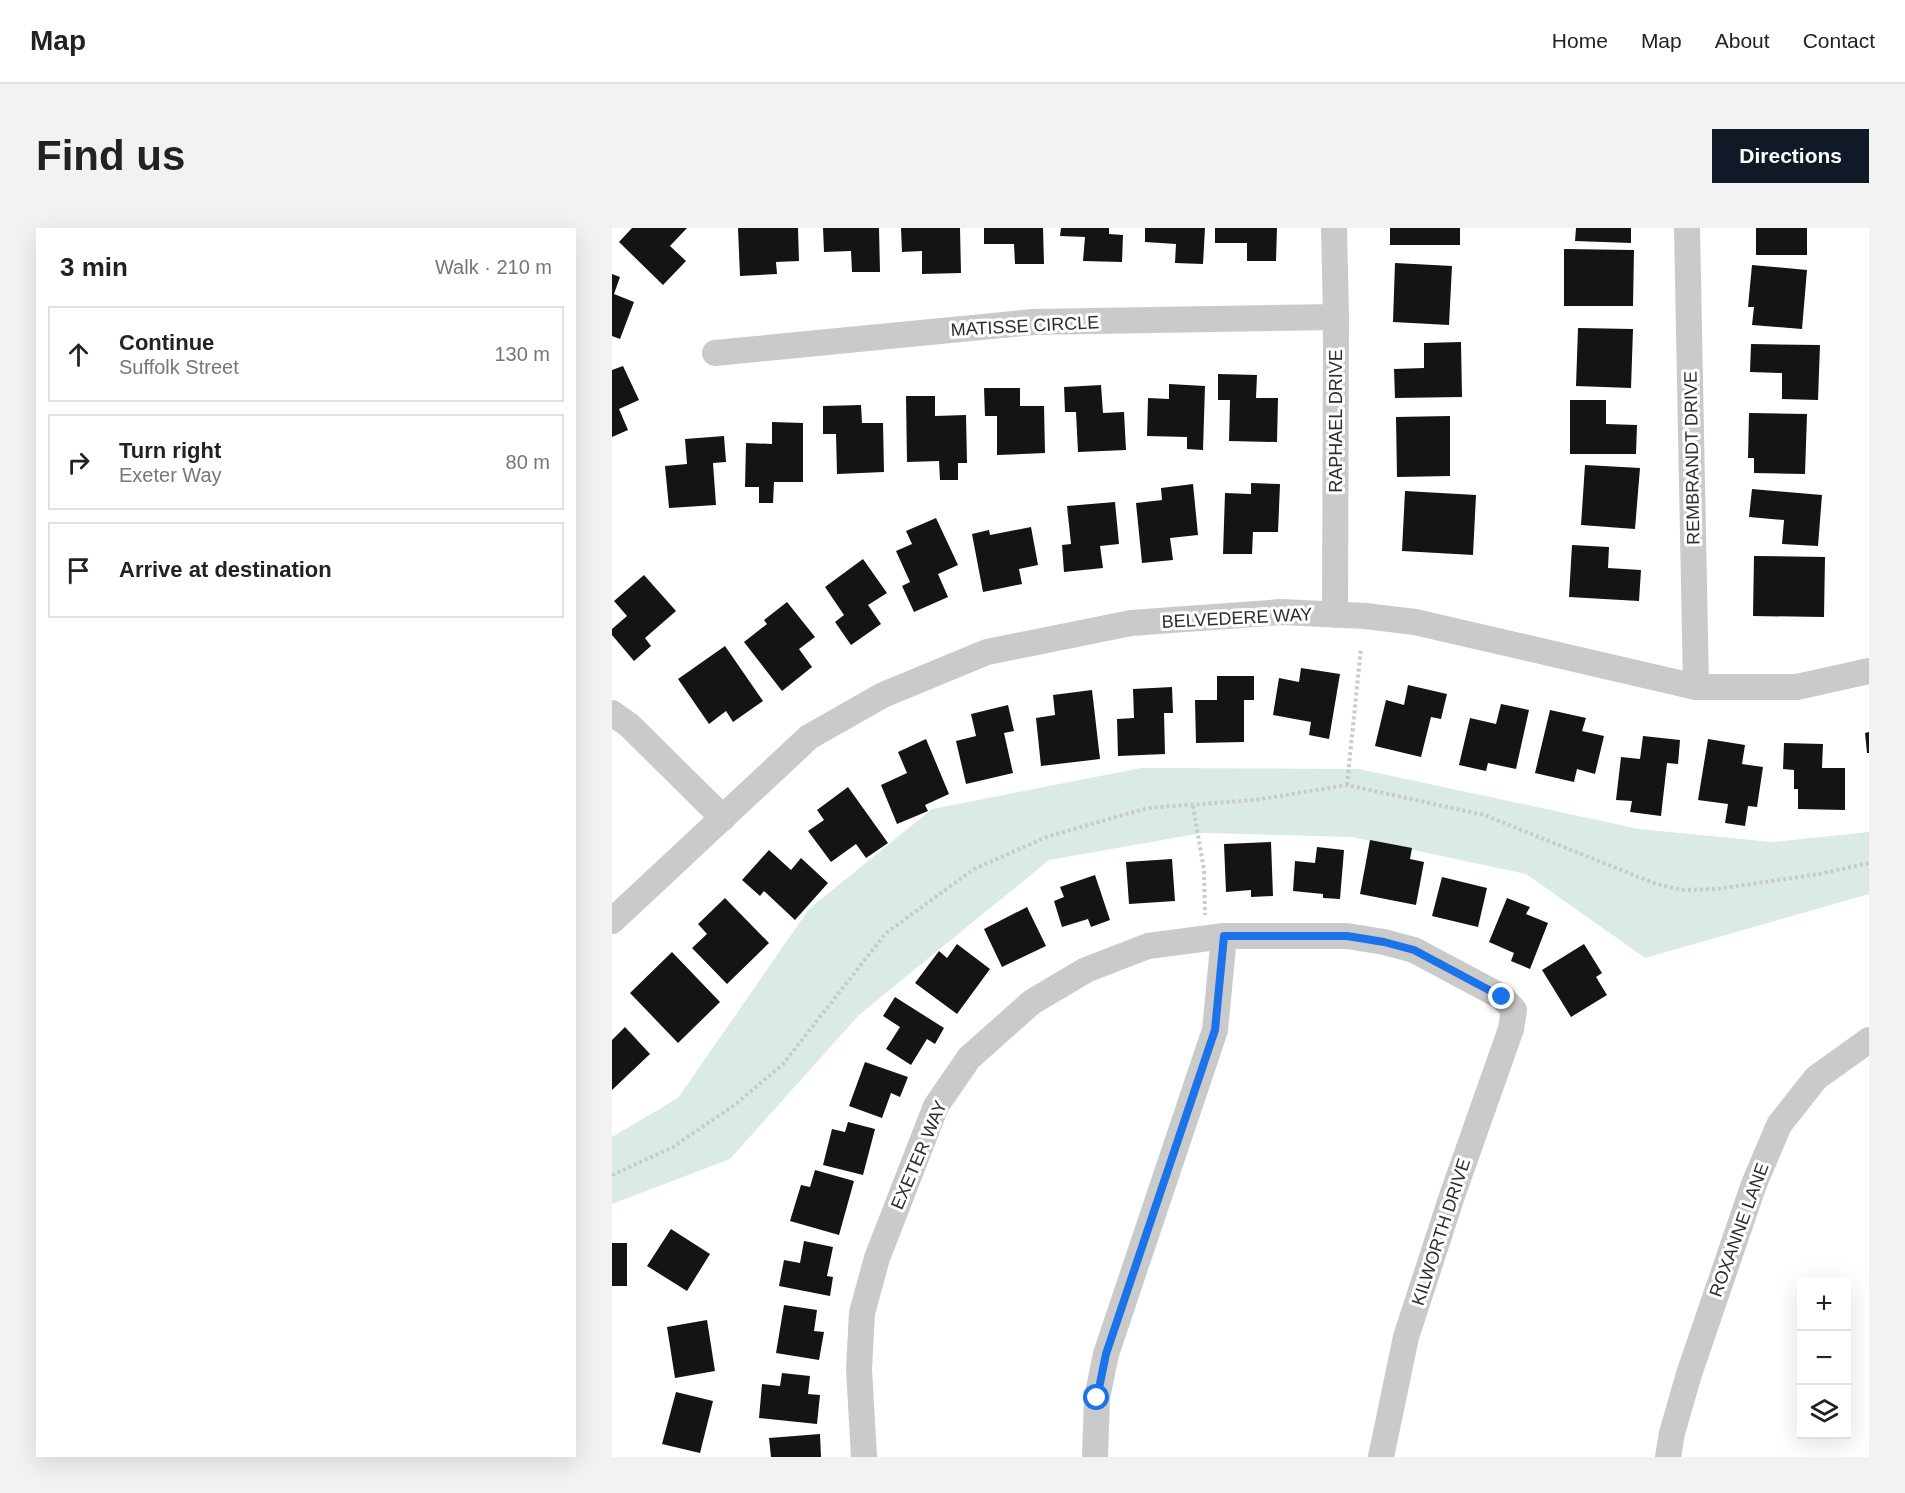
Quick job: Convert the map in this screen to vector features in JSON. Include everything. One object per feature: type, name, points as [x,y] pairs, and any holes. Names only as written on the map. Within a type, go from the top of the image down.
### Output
[{"type":"street","name":"RAPHAEL DRIVE","points":[[1334,228],[1335,615]]},
{"type":"street","name":"REMBRANDT DRIVE","points":[[1688,228],[1696,687]]},
{"type":"street","name":"MATISSE CIRCLE","points":[[716,353],[1033,322],[1336,317]]},
{"type":"street","name":"BELVEDERE WAY","points":[[612,921],[808,737],[883,694],[987,652],[1131,623],[1281,612],[1415,622],[1696,687],[1797,687],[1869,671]]},
{"type":"street","points":[[612,713],[629,725],[723,818]]},
{"type":"street","points":[[1095,1457],[1097,1398],[1106,1354],[1215,1030],[1224,936]]},
{"type":"street","name":"EXETER WAY","points":[[864,1457],[859,1369],[862,1313],[877,1258],[936,1106],[969,1058],[1032,1002],[1086,970],[1148,946],[1224,936],[1347,936],[1414,950],[1502,997],[1514,1010]]},
{"type":"street","name":"KILWORTH DRIVE","points":[[1381,1457],[1406,1337],[1453,1193],[1511,1029],[1514,1010]]},
{"type":"street","name":"ROXANNE LANE","points":[[1668,1457],[1672,1433],[1689,1374],[1754,1184],[1779,1125],[1816,1078],[1869,1040]]},
{"type":"path","points":[[1347,784],[1361,648]]},
{"type":"path","points":[[612,1175],[673,1147],[744,1097],[783,1064],[886,933],[974,869],[1049,836],[1148,808],[1255,800],[1347,784],[1484,815],[1656,884],[1683,890],[1717,889],[1820,874],[1869,863]]},
{"type":"path","points":[[1193,806],[1204,870],[1206,917]]},
{"type":"shaded area","points":[[1141,768],[1359,769],[1639,829],[1772,842],[1869,832],[1869,894],[1645,958],[1526,874],[1352,837],[1202,833],[1049,860],[859,1015],[730,1159],[612,1204],[612,1137],[678,1098],[809,909],[932,809]]},
{"type":"building","points":[[632,228],[687,228],[670,246],[686,261],[663,285],[619,242]]},
{"type":"building","points":[[738,228],[798,228],[799,261],[776,262],[777,274],[740,276]]},
{"type":"building","points":[[823,228],[879,228],[880,272],[852,272],[851,251],[824,252]]},
{"type":"building","points":[[901,228],[960,228],[961,273],[922,274],[922,251],[902,252]]},
{"type":"building","points":[[984,228],[1043,228],[1044,264],[1015,264],[1014,244],[984,244]]},
{"type":"building","points":[[1061,228],[1109,228],[1109,234],[1123,235],[1122,262],[1083,261],[1085,237],[1060,236]]},
{"type":"building","points":[[1145,228],[1205,228],[1203,264],[1175,263],[1176,244],[1145,242]]},
{"type":"building","points":[[1215,228],[1277,228],[1276,261],[1247,261],[1247,243],[1215,243]]},
{"type":"building","points":[[1390,228],[1460,228],[1460,245],[1390,245]]},
{"type":"building","points":[[1576,228],[1631,228],[1631,243],[1575,241]]},
{"type":"building","points":[[1756,228],[1807,228],[1807,255],[1756,255]]},
{"type":"building","points":[[1564,249],[1634,250],[1633,306],[1564,306]]},
{"type":"building","points":[[1395,263],[1452,266],[1449,325],[1393,322]]},
{"type":"building","points":[[1752,265],[1807,270],[1802,329],[1752,325],[1754,307],[1748,307]]},
{"type":"building","points":[[612,274],[620,277],[614,294],[634,302],[620,339],[612,336]]},
{"type":"building","points":[[1578,328],[1633,329],[1631,388],[1576,386]]},
{"type":"building","points":[[1461,342],[1462,397],[1395,398],[1394,369],[1424,368],[1424,343]]},
{"type":"building","points":[[1751,344],[1820,345],[1818,400],[1782,399],[1782,373],[1750,372]]},
{"type":"building","points":[[623,366],[639,400],[619,409],[628,430],[612,437],[612,370]]},
{"type":"building","points":[[1218,374],[1257,375],[1256,398],[1278,398],[1277,442],[1229,441],[1230,400],[1218,400]]},
{"type":"building","points":[[1169,384],[1205,386],[1203,450],[1187,449],[1187,437],[1147,436],[1148,398],[1169,399]]},
{"type":"building","points":[[1101,385],[1103,413],[1124,412],[1126,450],[1078,452],[1076,412],[1065,412],[1064,387]]},
{"type":"building","points":[[984,388],[1020,388],[1020,406],[1044,406],[1045,453],[997,455],[997,416],[985,416]]},
{"type":"building","points":[[906,396],[935,396],[935,416],[966,415],[967,463],[958,463],[958,480],[940,480],[939,461],[907,462]]},
{"type":"building","points":[[1570,400],[1606,400],[1606,424],[1637,425],[1636,454],[1570,454]]},
{"type":"building","points":[[861,405],[862,423],[883,423],[884,472],[837,474],[836,434],[823,434],[823,406]]},
{"type":"building","points":[[1749,413],[1807,414],[1805,474],[1754,473],[1754,458],[1748,458]]},
{"type":"building","points":[[1450,416],[1450,476],[1397,477],[1396,417]]},
{"type":"building","points":[[772,422],[803,423],[803,482],[774,482],[773,503],[759,503],[759,487],[745,487],[746,443],[772,444]]},
{"type":"building","points":[[724,436],[726,462],[713,463],[716,505],[669,508],[665,466],[687,464],[685,439]]},
{"type":"building","points":[[1585,465],[1640,468],[1635,529],[1581,525]]},
{"type":"building","points":[[1251,483],[1280,484],[1278,532],[1253,532],[1252,554],[1223,554],[1225,493],[1251,494]]},
{"type":"building","points":[[1193,484],[1198,535],[1170,538],[1173,560],[1142,563],[1136,503],[1162,500],[1161,488]]},
{"type":"building","points":[[1752,489],[1822,495],[1818,546],[1782,544],[1784,520],[1749,517]]},
{"type":"building","points":[[1405,491],[1476,495],[1473,555],[1402,551]]},
{"type":"building","points":[[1115,502],[1119,544],[1100,546],[1103,568],[1064,572],[1062,545],[1071,544],[1067,506]]},
{"type":"building","points":[[936,518],[958,565],[938,574],[948,597],[914,612],[902,586],[910,582],[896,551],[912,544],[906,531]]},
{"type":"building","points":[[1031,527],[1038,565],[1019,569],[1022,584],[983,592],[972,534],[989,530],[990,535]]},
{"type":"building","points":[[1572,545],[1609,547],[1608,568],[1641,570],[1639,601],[1569,597]]},
{"type":"building","points":[[1754,556],[1825,557],[1824,617],[1753,616]]},
{"type":"building","points":[[863,559],[887,593],[868,605],[881,624],[851,645],[835,622],[844,615],[825,587]]},
{"type":"building","points":[[644,575],[676,611],[645,638],[651,646],[634,661],[612,635],[612,629],[627,616],[614,601]]},
{"type":"building","points":[[787,602],[815,637],[799,649],[812,667],[782,691],[744,642],[767,624],[764,620]]},
{"type":"building","points":[[725,646],[763,701],[733,722],[726,711],[709,724],[678,679]]},
{"type":"building","points":[[1301,668],[1340,674],[1329,739],[1309,735],[1311,722],[1273,715],[1279,678],[1299,682]]},
{"type":"building","points":[[1217,676],[1254,676],[1254,700],[1244,700],[1244,742],[1196,743],[1195,700],[1217,700]]},
{"type":"building","points":[[1408,685],[1447,694],[1441,719],[1431,717],[1421,757],[1375,746],[1386,700],[1404,705]]},
{"type":"building","points":[[1172,687],[1173,713],[1164,713],[1165,754],[1118,756],[1117,719],[1134,718],[1133,689]]},
{"type":"building","points":[[1092,690],[1100,759],[1041,766],[1036,718],[1055,715],[1053,695]]},
{"type":"building","points":[[1501,704],[1529,710],[1516,769],[1488,763],[1486,771],[1459,765],[1470,718],[1496,724]]},
{"type":"building","points":[[1008,705],[1014,731],[1004,733],[1013,773],[966,784],[956,741],[976,736],[971,714]]},
{"type":"building","points":[[1550,710],[1586,718],[1582,731],[1604,736],[1595,774],[1577,769],[1574,782],[1535,773]]},
{"type":"building","points":[[1869,732],[1869,753],[1867,753],[1865,733]]},
{"type":"building","points":[[1643,736],[1680,740],[1678,764],[1667,763],[1661,816],[1630,812],[1632,801],[1616,800],[1621,757],[1640,759]]},
{"type":"building","points":[[926,739],[949,794],[925,805],[928,811],[897,824],[881,785],[907,773],[898,752]]},
{"type":"building","points":[[1708,739],[1745,745],[1742,764],[1763,767],[1757,807],[1748,806],[1745,826],[1725,823],[1728,804],[1698,800]]},
{"type":"building","points":[[1784,743],[1823,744],[1822,768],[1845,768],[1845,810],[1798,809],[1798,789],[1794,789],[1794,770],[1783,769]]},
{"type":"building","points":[[848,787],[888,843],[866,858],[856,844],[831,862],[808,831],[824,820],[817,810]]},
{"type":"building","points":[[1370,840],[1412,848],[1410,859],[1424,862],[1416,905],[1360,894]]},
{"type":"building","points":[[1271,842],[1273,896],[1251,897],[1251,890],[1226,892],[1224,844]]},
{"type":"building","points":[[1317,847],[1344,850],[1340,899],[1323,898],[1323,894],[1293,891],[1295,861],[1315,863]]},
{"type":"building","points":[[769,850],[791,870],[801,858],[828,883],[795,920],[764,891],[760,896],[742,880]]},
{"type":"building","points":[[1172,859],[1175,901],[1129,904],[1126,862]]},
{"type":"building","points":[[1095,875],[1110,920],[1091,927],[1088,919],[1062,927],[1054,901],[1064,897],[1060,887]]},
{"type":"building","points":[[1442,877],[1487,888],[1478,927],[1432,916]]},
{"type":"building","points":[[725,898],[769,943],[727,984],[692,948],[707,934],[698,924]]},
{"type":"building","points":[[1507,898],[1530,907],[1526,914],[1548,923],[1530,969],[1511,961],[1514,953],[1489,942]]},
{"type":"building","points":[[1027,907],[1046,946],[1002,967],[984,929]]},
{"type":"building","points":[[957,944],[990,969],[957,1014],[915,983],[939,951],[947,958]]},
{"type":"building","points":[[1584,944],[1602,973],[1596,977],[1607,995],[1571,1017],[1542,970]]},
{"type":"building","points":[[672,952],[720,1002],[678,1043],[630,993]]},
{"type":"building","points":[[895,997],[944,1028],[935,1044],[927,1039],[911,1065],[886,1049],[900,1027],[883,1016]]},
{"type":"building","points":[[625,1027],[650,1054],[612,1090],[612,1040]]},
{"type":"building","points":[[865,1062],[908,1077],[900,1097],[891,1093],[882,1118],[849,1106]]},
{"type":"building","points":[[848,1122],[875,1129],[863,1175],[823,1165],[832,1129],[845,1132]]},
{"type":"building","points":[[815,1170],[854,1181],[839,1235],[790,1221],[801,1185],[810,1187]]},
{"type":"building","points":[[671,1229],[710,1254],[687,1291],[647,1266]]},
{"type":"building","points":[[804,1241],[833,1247],[827,1276],[833,1277],[830,1296],[779,1286],[784,1260],[800,1263]]},
{"type":"building","points":[[612,1243],[627,1243],[627,1286],[612,1286]]},
{"type":"building","points":[[784,1305],[817,1310],[814,1331],[824,1332],[819,1360],[776,1353]]},
{"type":"building","points":[[707,1320],[715,1371],[675,1378],[667,1327]]},
{"type":"building","points":[[782,1373],[810,1376],[808,1394],[820,1395],[817,1424],[759,1418],[762,1384],[780,1386]]},
{"type":"building","points":[[676,1392],[713,1401],[700,1453],[662,1444]]},
{"type":"building","points":[[820,1434],[821,1457],[771,1457],[769,1438]]},
{"type":"route","points":[[1097,1398],[1106,1354],[1215,1030],[1224,936],[1347,936],[1384,942],[1414,950],[1502,997]]}]
